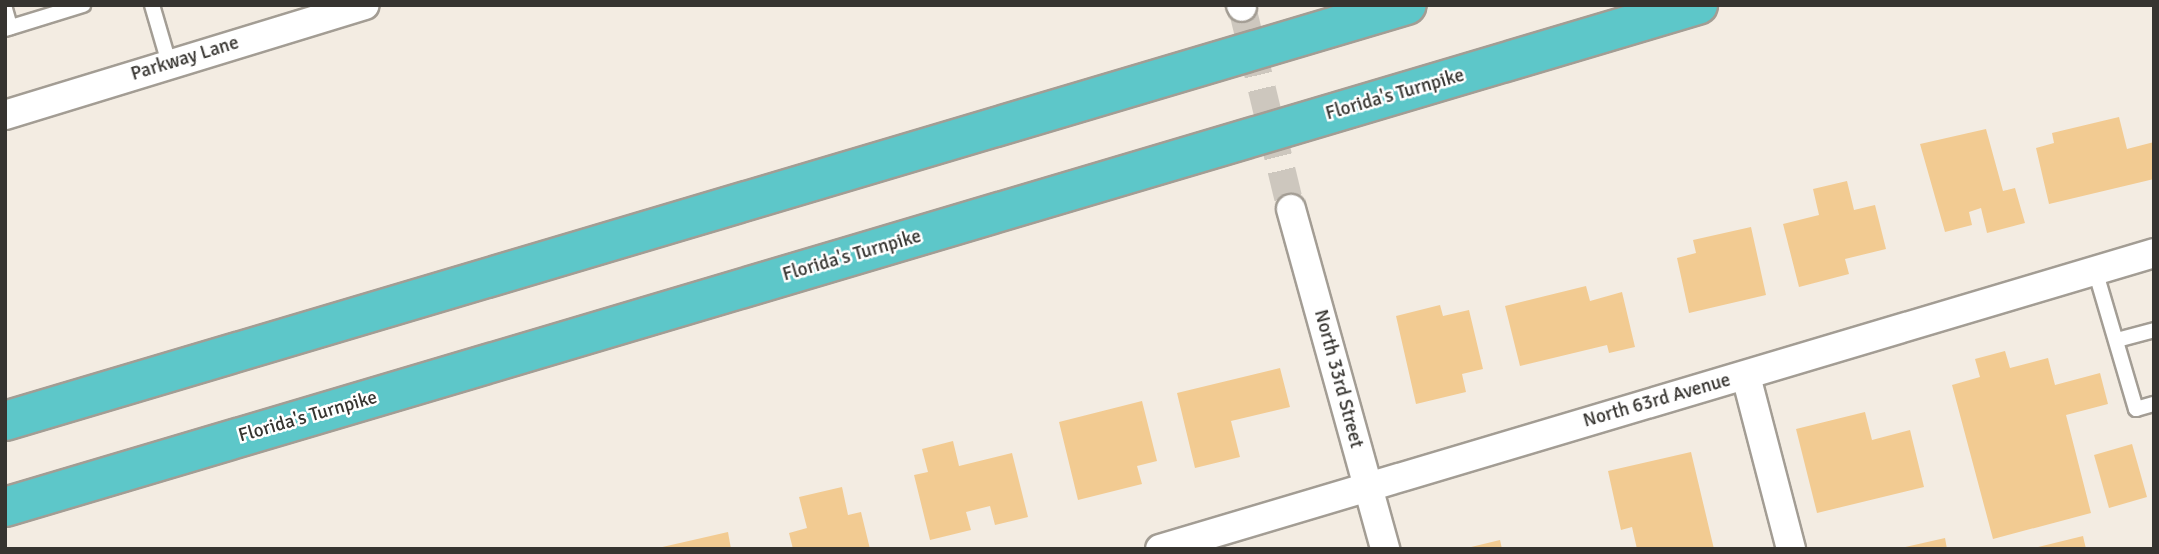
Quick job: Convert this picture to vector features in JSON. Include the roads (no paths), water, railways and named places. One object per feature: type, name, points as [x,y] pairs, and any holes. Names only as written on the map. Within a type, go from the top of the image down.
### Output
[{"type":"highway","points":[[5,421],[1407,5]]},
{"type":"highway","name":"Florida's Turnpike","points":[[5,507],[1698,5]]},
{"type":"street","name":"Parkway Lane","points":[[5,115],[169,63],[304,14],[365,5]]},
{"type":"street","name":"North 33rd Street","points":[[1291,209],[1385,549]]},
{"type":"street","name":"North 63rd Avenue","points":[[1160,549],[2154,253]]},
{"type":"street","points":[[1746,376],[1791,549]]},
{"type":"lane","points":[[5,9],[8,28],[83,5]]},
{"type":"lane","points":[[152,5],[169,63]]},
{"type":"lane","points":[[2095,270],[2136,409],[2154,404]]},
{"type":"lane","points":[[2117,340],[2154,330]]},
{"type":"tunnel","points":[[1242,7],[1291,209]]}]
